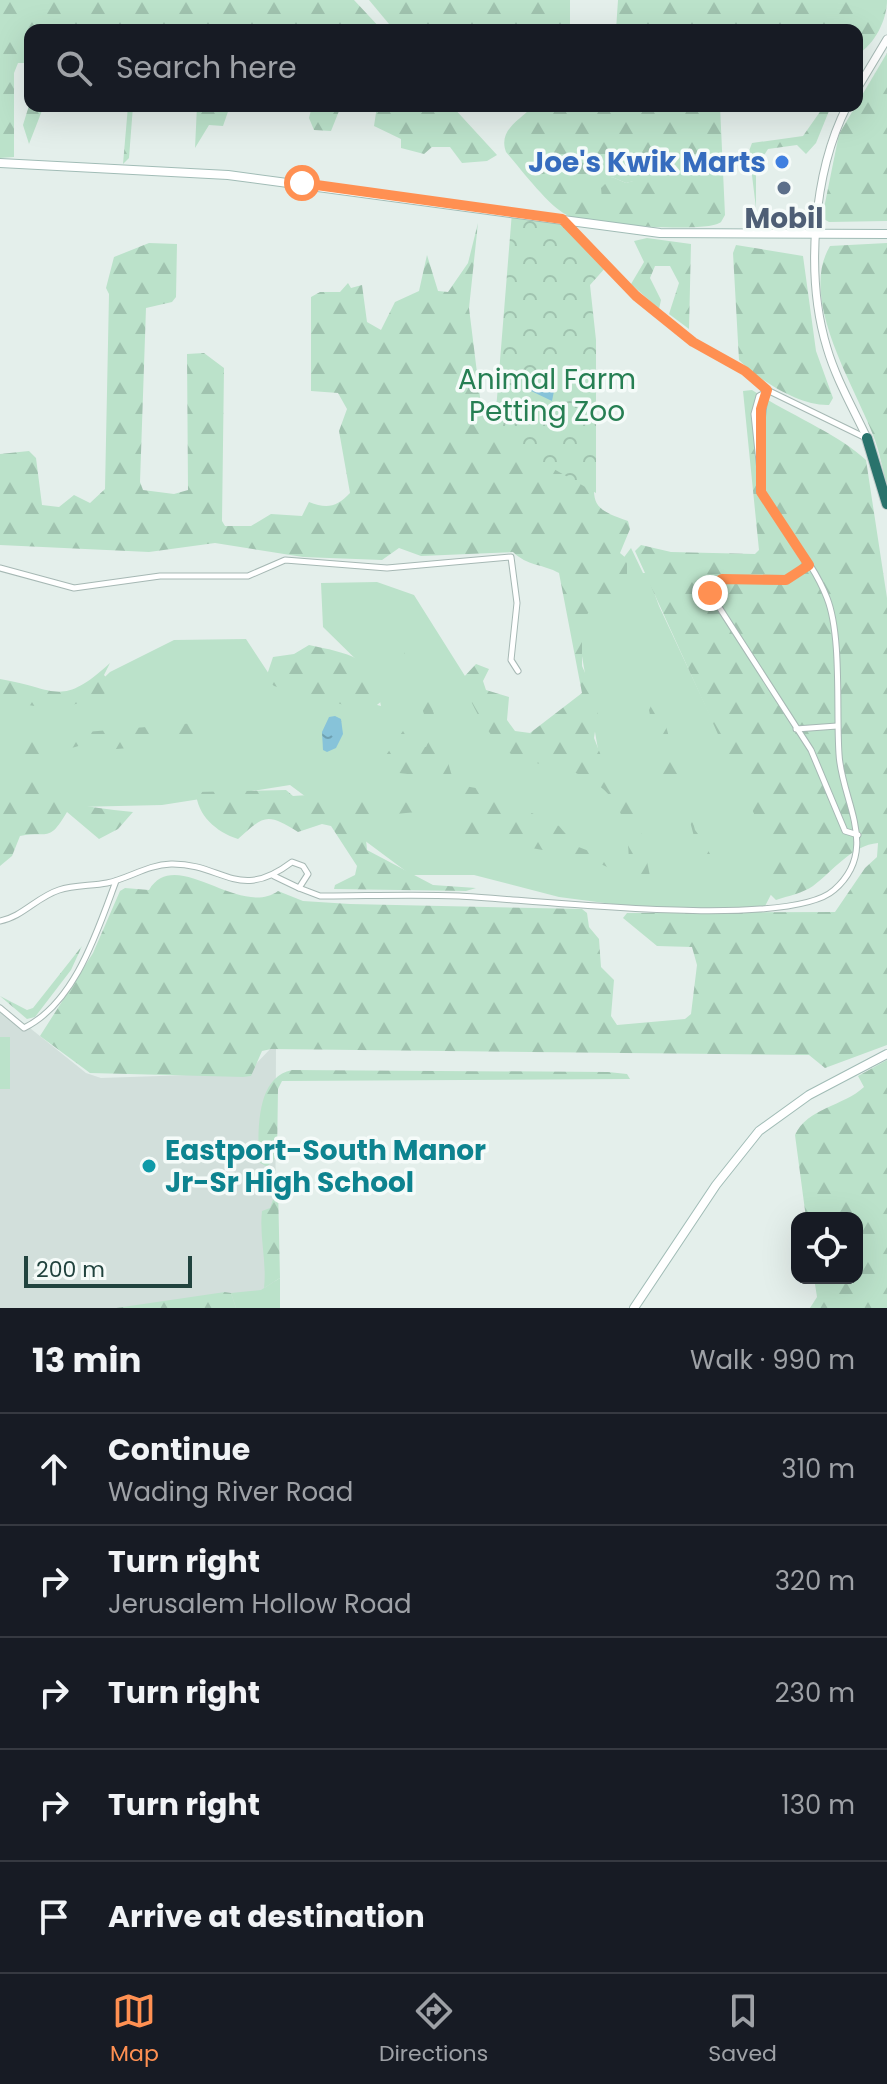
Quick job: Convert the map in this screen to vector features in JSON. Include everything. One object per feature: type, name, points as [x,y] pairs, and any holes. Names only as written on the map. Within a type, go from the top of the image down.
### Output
[{"type":"highway","points":[[867,438],[887,504]]},
{"type":"main road","points":[[0,163],[228,175],[660,233],[887,234]]},
{"type":"main road","points":[[634,1308],[749,1141],[795,1104],[887,1054]]},
{"type":"street","points":[[863,79],[887,39]]},
{"type":"street","points":[[845,112],[826,160],[818,234],[817,293],[823,335],[836,374],[867,438]]},
{"type":"street","points":[[562,219],[636,296],[693,342],[745,371],[766,392],[867,438]]},
{"type":"street","points":[[274,876],[320,896],[459,896],[613,907],[789,909],[834,890],[857,850],[858,835],[839,770],[831,609],[809,565],[761,492],[755,406],[759,396],[766,392]]},
{"type":"street","points":[[0,568],[74,588],[160,576],[248,576],[285,560],[387,568],[511,557],[517,603],[511,660],[518,671]]},
{"type":"street","points":[[809,565],[786,580],[722,579],[711,586],[710,593],[822,772],[845,831],[858,835]]},
{"type":"street","points":[[796,729],[837,726]]},
{"type":"street","points":[[0,921],[12,919],[36,901],[59,890],[116,880],[147,867],[174,864],[246,882],[274,876],[292,862],[303,866],[308,874],[299,888]]},
{"type":"street","points":[[0,1008],[24,1028],[41,1020],[69,987],[116,880]]},
{"type":"shaded area","points":[[0,1004],[86,1073],[101,1078],[247,1073],[276,1043],[275,1308],[0,1308]]},
{"type":"green space","points":[[0,0],[354,0],[376,24],[24,24],[24,63],[18,63],[14,73],[14,157],[0,158]]},
{"type":"green space","points":[[369,0],[570,0],[570,24],[389,24]]},
{"type":"green space","points":[[618,0],[887,0],[879,31],[863,50],[863,24],[616,24]]},
{"type":"green space","points":[[887,53],[887,221],[829,222],[822,218],[839,134],[852,112],[863,112],[863,94]]},
{"type":"green space","points":[[27,112],[41,112],[29,144],[23,125]]},
{"type":"green space","points":[[127,112],[133,112],[129,158],[123,164]]},
{"type":"green space","points":[[197,112],[228,112],[223,126],[209,125],[195,148]]},
{"type":"green space","points":[[310,112],[339,112],[331,131],[314,130],[309,118]]},
{"type":"green space","points":[[376,112],[458,112],[497,155],[487,161],[462,163],[450,147],[432,147],[424,154],[401,148],[401,139],[374,126]]},
{"type":"green space","points":[[526,112],[720,112],[725,215],[721,222],[711,226],[671,227],[597,222],[567,215],[543,196],[506,152],[505,138]],"holes":[[[609,162],[633,181],[626,183],[612,177],[601,188],[602,199],[590,195],[582,200],[596,176],[596,165]]]},
{"type":"green space","points":[[820,112],[829,112],[816,143],[806,154],[797,145],[768,149],[756,168],[756,208],[749,151],[752,143],[803,136]]},
{"type":"green space","points":[[609,162],[634,181],[626,183],[612,177],[602,200],[581,201],[596,165]]},
{"type":"green space","name":"Animal Farm Petting Zoo","points":[[512,212],[562,219],[606,267],[590,285],[596,340],[596,493],[494,435]]},
{"type":"green space","points":[[478,223],[469,308],[481,405],[491,405],[503,397],[594,461],[596,501],[605,511],[628,521],[630,529],[620,553],[627,559],[627,598],[599,601],[582,620],[582,666],[599,704],[594,738],[613,786],[627,796],[638,818],[650,876],[641,881],[629,875],[624,824],[611,797],[585,777],[509,753],[484,724],[462,679],[476,664],[489,669],[483,681],[486,690],[509,697],[507,720],[515,731],[530,733],[582,693],[559,573],[524,560],[513,552],[421,556],[399,548],[382,560],[303,557],[215,543],[149,552],[0,545],[0,454],[29,451],[36,458],[42,505],[59,507],[74,495],[90,503],[105,489],[109,294],[106,288],[114,257],[149,243],[177,244],[176,297],[172,302],[146,308],[140,482],[143,490],[174,494],[188,490],[187,354],[204,353],[224,368],[222,521],[225,526],[251,526],[271,514],[302,516],[309,502],[331,505],[350,493],[339,431],[347,409],[338,393],[311,391],[311,297],[320,292],[340,292],[348,283],[351,288],[362,285],[367,322],[381,330],[395,302],[419,291],[427,255],[438,291],[448,292],[468,263]]},
{"type":"green space","points":[[647,238],[691,244],[689,329],[669,314],[679,283],[670,266],[655,266],[650,278],[661,300],[659,309],[631,284],[644,262],[634,241]]},
{"type":"green space","points":[[887,243],[887,489],[875,441],[833,342],[821,291],[822,267],[830,246]]},
{"type":"green space","points":[[736,245],[803,256],[816,351],[833,398],[829,405],[805,401],[780,390],[739,360],[733,253]]},
{"type":"green space","points":[[752,390],[842,441],[866,460],[887,598],[887,1045],[825,1068],[809,1055],[271,1049],[262,1051],[251,1076],[243,1077],[90,1073],[40,1036],[93,953],[120,891],[125,888],[149,890],[161,878],[175,875],[245,896],[262,897],[278,891],[303,901],[582,909],[587,913],[589,927],[599,939],[601,967],[614,980],[611,1016],[617,1025],[685,1019],[691,1014],[697,965],[692,947],[657,946],[623,918],[627,913],[835,912],[865,868],[877,857],[878,843],[860,848],[805,891],[776,900],[765,889],[775,860],[635,551],[641,545],[671,552],[755,554],[759,550],[743,391]]},
{"type":"green space","points":[[631,548],[643,573],[647,573],[659,606],[783,871],[761,914],[727,919],[559,897],[474,875],[411,875],[290,785],[162,805],[75,807],[0,784],[0,683],[79,702],[110,672],[174,640],[246,639],[271,677],[381,706],[375,678],[323,627],[321,583],[377,582],[414,595],[511,749],[601,767],[576,621]]},
{"type":"green space","points":[[309,645],[358,659],[375,674],[383,700],[372,709],[359,709],[274,686],[266,678],[273,657],[294,654]]},
{"type":"green space","points":[[404,652],[431,704],[452,776],[465,786],[481,789],[559,826],[576,846],[607,858],[614,870],[587,858],[457,833],[456,825],[467,812],[455,791],[433,780],[383,771],[379,765],[403,731],[410,743],[426,747],[431,736]]},
{"type":"green space","points":[[110,663],[104,675],[115,688],[87,701],[43,707],[14,701],[0,694],[0,679],[57,692],[68,691],[80,686]]},
{"type":"green space","points":[[657,694],[695,830],[714,862],[718,882],[700,859],[683,795],[663,779],[649,710]]},
{"type":"green space","points":[[195,723],[196,733],[120,749],[92,749],[82,745],[37,758],[0,747],[0,740]]},
{"type":"green space","points":[[0,781],[31,781],[76,804],[133,812],[118,829],[99,839],[67,812],[51,832],[20,836],[12,856],[0,866]]},
{"type":"green space","points":[[286,790],[293,796],[382,798],[415,805],[427,811],[364,817],[367,850],[433,885],[476,888],[466,891],[334,889],[335,885],[355,875],[357,866],[331,826],[322,824],[298,832],[279,821],[266,819],[238,839],[209,822],[200,808],[196,792]]},
{"type":"green space","points":[[82,946],[71,970],[35,1017],[27,1019],[0,996],[27,1010],[33,1008]]},
{"type":"green space","points":[[0,1037],[10,1037],[10,1089],[0,1089]]},
{"type":"green space","points":[[887,1060],[887,1308],[810,1308],[817,1297],[815,1284],[863,1284],[863,1212],[805,1212],[795,1135],[808,1119],[864,1087],[858,1076]]},
{"type":"green space","points":[[292,1070],[608,1072],[627,1074],[630,1079],[282,1081],[278,1089],[277,1156],[267,1167],[259,1162],[261,1108],[271,1083]]},
{"type":"green space","points":[[278,1186],[280,1278],[264,1288],[262,1211],[270,1208]]},
{"type":"green space","points":[[280,1278],[280,1308],[236,1308],[231,1293],[261,1290]]},
{"type":"green space","points":[[231,1293],[236,1308],[116,1308]]},
{"type":"water","points":[[536,382],[554,391],[552,401],[529,390],[529,384]]},
{"type":"water","points":[[329,717],[341,719],[343,734],[336,748],[327,752],[323,750],[322,732]]},
{"type":"place","name":"Joe's Kwik Marts","points":[[782,162]]},
{"type":"place","name":"Mobil","points":[[784,188]]},
{"type":"place","name":"Eastport-South Manor Jr-Sr High School","points":[[149,1166]]},
{"type":"route","points":[[302,183],[562,219],[636,296],[693,342],[745,371],[767,390],[761,409],[761,492],[809,565],[786,580],[722,579],[711,586],[710,593]]}]
